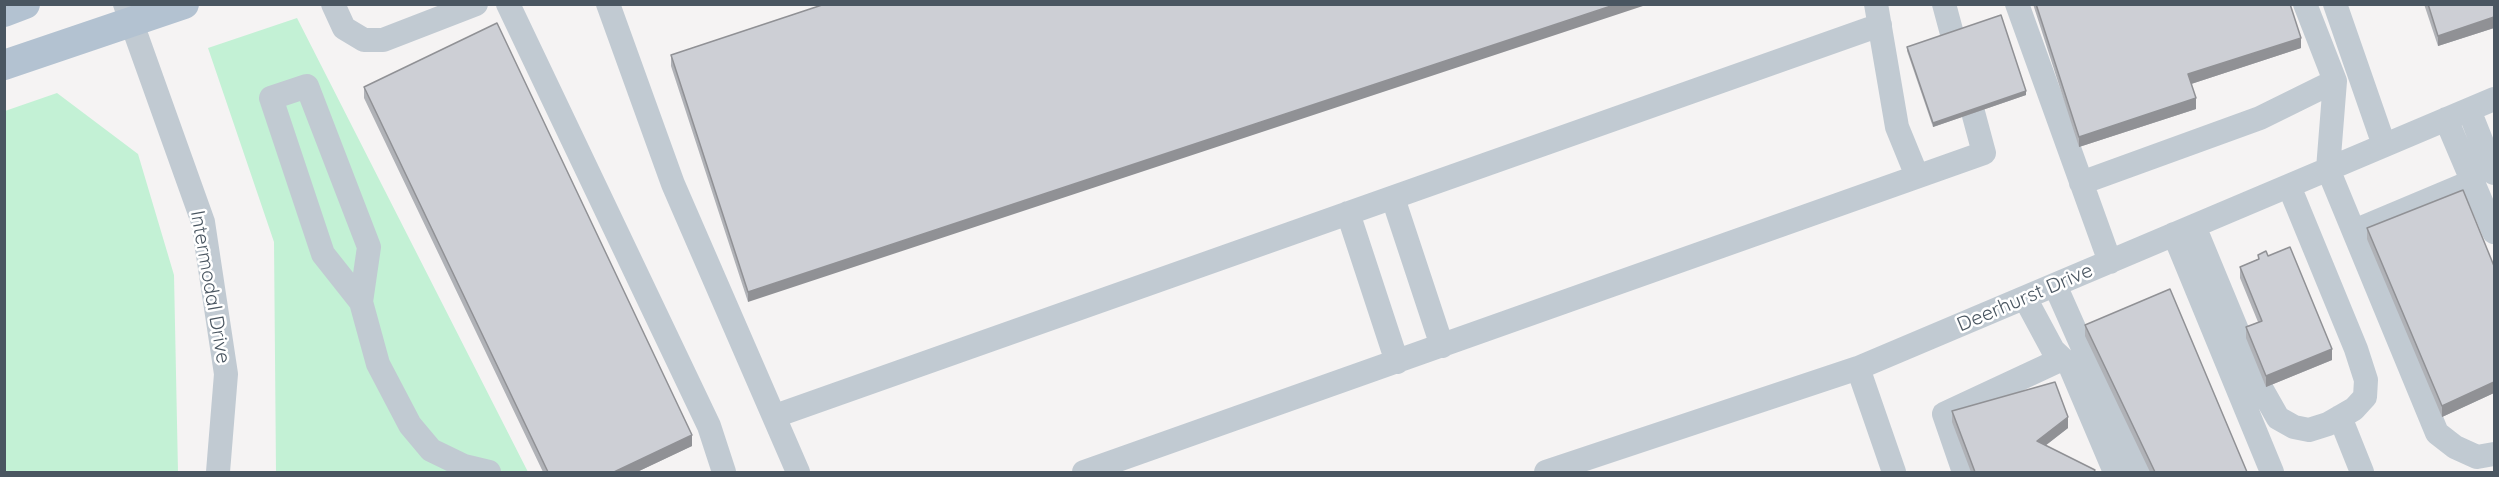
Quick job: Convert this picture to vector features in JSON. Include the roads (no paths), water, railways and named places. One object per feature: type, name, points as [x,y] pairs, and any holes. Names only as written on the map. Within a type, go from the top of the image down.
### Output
[{"type":"main road","points":[[4,12],[25,4]]},
{"type":"main road","points":[[4,65],[128,13],[183,4]]},
{"type":"street","points":[[333,4],[344,28],[364,40],[383,40],[476,4]]},
{"type":"street","points":[[508,4],[709,426],[724,472]]},
{"type":"street","points":[[608,4],[672,184],[798,472]]},
{"type":"street","points":[[1084,472],[1984,153],[1944,4]]},
{"type":"street","points":[[2017,4],[2110,262]]},
{"type":"street","points":[[2305,4],[2335,81],[2328,169],[2437,433],[2455,447],[2477,457],[2494,454]]},
{"type":"street","points":[[2335,4],[2384,146]]},
{"type":"street","name":"Intermodal Drive","points":[[128,13],[203,222],[225,374],[218,472]]},
{"type":"street","points":[[775,416],[1393,198],[1878,15],[1898,127],[1917,176]]},
{"type":"street","points":[[2081,183],[2260,118],[2335,81]]},
{"type":"street","points":[[361,302],[369,247],[307,86],[271,98],[323,254],[361,302],[378,364],[410,425],[431,450],[464,469],[489,472]]},
{"type":"street","name":"Deerhurst Drive","points":[[1546,472],[1858,368],[2494,99]]},
{"type":"street","points":[[2469,110],[2489,173],[2494,232]]},
{"type":"street","points":[[2446,119],[2489,173]]},
{"type":"street","points":[[2354,231],[2489,173]]},
{"type":"street","points":[[2184,230],[2278,418],[2294,427],[2309,430],[2354,409],[2365,397],[2367,380],[2289,186]]},
{"type":"street","points":[[1393,198],[1442,346]]},
{"type":"street","points":[[1348,213],[1397,362]]},
{"type":"street","points":[[2184,230],[2271,472]]},
{"type":"street","points":[[2055,285],[2138,472]]},
{"type":"street","points":[[2025,298],[2053,350],[2070,366],[2115,472]]},
{"type":"street","points":[[1964,472],[1944,414],[2062,359]]},
{"type":"street","points":[[1858,368],[1894,472]]},
{"type":"street","points":[[2340,417],[2362,472]]}]
